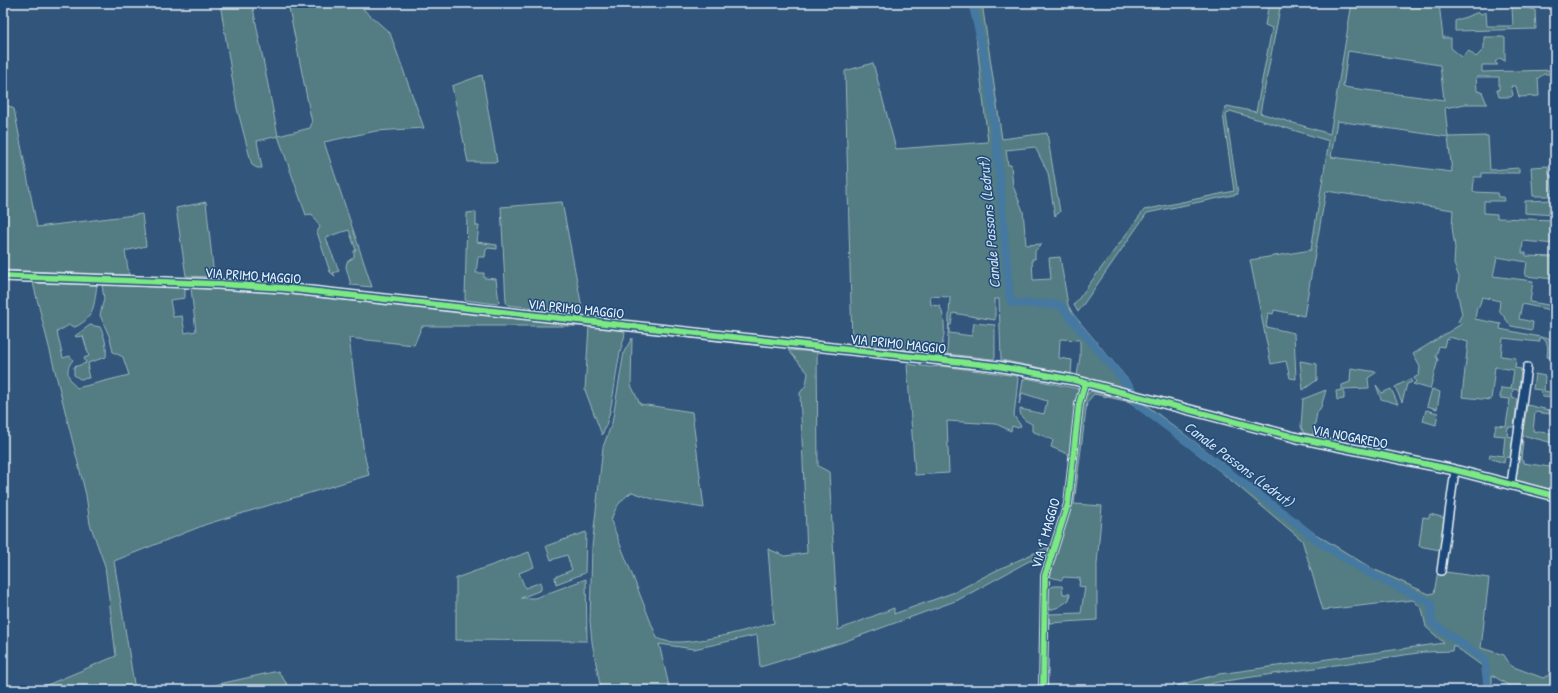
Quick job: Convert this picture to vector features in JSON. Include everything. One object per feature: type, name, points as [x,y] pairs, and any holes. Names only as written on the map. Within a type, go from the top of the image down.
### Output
[{"type":"street","name":"VIA PRIMO MAGGIO","points":[[3,276],[219,284],[283,288],[989,365],[1033,372],[1136,396]]},
{"type":"street","points":[[1511,484],[1527,367]]},
{"type":"street","name":"VIA 1° MAGGIO","points":[[1043,690],[1045,576],[1068,504],[1079,404],[1085,383]]},
{"type":"street","name":"VIA NOGAREDO","points":[[1136,396],[1298,438],[1455,470],[1555,496]]},
{"type":"street","points":[[1441,571],[1455,470]]},
{"type":"green space","points":[[220,3],[252,3],[278,136],[257,141],[262,168],[257,168],[252,165],[237,108]]},
{"type":"green space","points":[[288,3],[356,3],[390,33],[424,128],[376,131],[324,142],[372,287],[351,285],[346,267],[347,262],[354,257],[354,251],[356,250],[349,230],[326,237],[339,271],[333,273],[335,276],[330,272],[317,232],[320,227],[312,214],[306,215],[278,136],[310,128],[312,123]]},
{"type":"green space","points":[[970,3],[982,3],[1002,139],[1047,133],[1060,212],[1055,216],[1048,173],[1035,147],[1006,150],[1008,165],[1011,165],[1013,186],[1023,211],[1026,245],[1042,244],[1035,251],[1035,259],[1032,259],[1033,280],[1051,279],[1049,258],[1060,257],[1068,305],[1073,314],[1134,387],[1135,392],[1077,376],[1080,357],[1080,340],[1060,339],[1059,358],[1072,360],[1071,374],[1001,360],[999,299],[995,299],[995,320],[953,313],[951,325],[949,325],[949,333],[972,336],[974,323],[995,325],[995,358],[993,359],[947,354],[950,297],[930,296],[931,305],[940,306],[944,324],[943,343],[938,353],[852,344],[845,71],[873,63],[896,149],[988,142],[976,36],[980,24],[973,20]]},
{"type":"green space","points":[[1269,3],[1281,3],[1260,113],[1330,134],[1352,3],[1439,3],[1443,38],[1451,38],[1451,48],[1462,57],[1469,51],[1476,57],[1484,49],[1484,37],[1505,38],[1505,61],[1500,58],[1495,62],[1498,65],[1482,65],[1482,72],[1555,70],[1555,74],[1544,74],[1538,78],[1539,96],[1519,97],[1516,86],[1511,86],[1513,95],[1511,97],[1499,97],[1497,90],[1499,90],[1499,77],[1476,77],[1477,91],[1482,92],[1487,104],[1465,104],[1445,108],[1448,137],[1488,136],[1490,170],[1519,168],[1519,173],[1482,173],[1482,177],[1474,177],[1473,192],[1497,193],[1498,197],[1504,197],[1505,201],[1484,201],[1484,213],[1497,214],[1497,218],[1555,220],[1555,244],[1523,241],[1522,253],[1526,253],[1526,256],[1555,257],[1554,279],[1525,276],[1527,262],[1497,257],[1493,276],[1533,281],[1530,302],[1555,306],[1555,311],[1522,304],[1519,319],[1533,322],[1532,330],[1511,326],[1499,310],[1500,301],[1482,297],[1479,307],[1477,307],[1475,319],[1501,324],[1500,329],[1541,337],[1539,342],[1503,338],[1501,356],[1516,358],[1515,368],[1521,369],[1519,390],[1513,389],[1512,398],[1517,399],[1514,427],[1508,427],[1507,436],[1513,437],[1510,458],[1505,457],[1504,463],[1489,458],[1490,454],[1503,456],[1505,436],[1494,435],[1496,425],[1506,426],[1510,399],[1500,398],[1501,388],[1511,389],[1514,370],[1495,367],[1491,400],[1462,397],[1468,342],[1449,337],[1448,340],[1446,339],[1444,347],[1439,346],[1436,356],[1438,360],[1430,389],[1413,384],[1416,382],[1414,378],[1419,375],[1420,367],[1413,354],[1463,323],[1458,322],[1462,314],[1457,291],[1459,277],[1454,264],[1455,248],[1452,227],[1453,210],[1326,191],[1304,316],[1274,310],[1273,314],[1268,313],[1266,327],[1294,333],[1296,379],[1290,378],[1286,361],[1271,364],[1250,260],[1311,250],[1329,141],[1230,111],[1226,115],[1238,194],[1147,213],[1078,312],[1074,305],[1144,210],[1234,191],[1223,114],[1227,106],[1256,112],[1272,28],[1265,25]],"holes":[[[1348,51],[1440,65],[1444,100],[1343,87]],[[1337,121],[1448,137],[1452,172],[1331,157]]]},
{"type":"green space","points":[[1530,6],[1531,9],[1535,9],[1536,29],[1455,31],[1455,21],[1479,12],[1481,14],[1486,12],[1487,26],[1513,26],[1512,7]]},
{"type":"green space","points":[[482,75],[497,162],[468,162],[452,86]]},
{"type":"green space","points":[[3,93],[5,104],[14,109],[37,227],[142,214],[146,246],[125,251],[129,275],[3,270],[3,191],[7,190],[3,168]]},
{"type":"green space","points":[[1548,166],[1549,175],[1551,175],[1552,191],[1555,191],[1555,196],[1533,196],[1531,167]]},
{"type":"green space","points":[[1555,200],[1555,215],[1525,213],[1525,201]]},
{"type":"green space","points":[[206,202],[214,277],[186,276],[176,208]]},
{"type":"green space","points":[[562,202],[583,313],[508,305],[506,302],[501,207]]},
{"type":"green space","points":[[476,212],[476,226],[479,226],[477,242],[497,245],[497,249],[488,248],[486,250],[485,257],[478,257],[476,273],[484,273],[484,278],[496,279],[499,302],[497,304],[465,300],[467,213]]},
{"type":"green space","points":[[33,283],[97,285],[90,315],[82,323],[75,327],[69,325],[57,332],[63,358],[70,356],[73,360],[70,364],[68,374],[69,378],[77,388],[129,375],[123,357],[113,352],[110,338],[100,315],[104,299],[102,285],[185,288],[185,298],[170,300],[173,317],[182,316],[185,333],[196,331],[191,288],[279,293],[589,326],[422,326],[414,345],[349,338],[364,453],[369,475],[207,524],[114,561],[135,690],[35,690],[116,656],[105,566],[90,524],[86,495]]},
{"type":"green space","points":[[90,325],[100,327],[105,342],[106,357],[88,363],[89,368],[87,369],[89,378],[80,379],[74,375],[74,367],[86,363],[84,358],[89,356],[83,336],[75,336]]},
{"type":"green space","points":[[589,326],[622,330],[625,332],[609,415],[602,435],[585,390]]},
{"type":"green space","points":[[1541,337],[1555,340],[1555,358],[1547,357],[1547,346]]},
{"type":"green space","points":[[632,338],[631,385],[640,404],[692,412],[704,508],[656,500],[632,492],[621,501],[612,517],[611,521],[657,638],[667,641],[697,641],[774,623],[768,549],[785,556],[807,553],[800,393],[806,385],[808,373],[788,350],[817,352],[818,466],[829,472],[838,630],[894,608],[894,614],[955,592],[993,572],[1045,548],[1050,548],[1046,559],[1029,561],[958,600],[843,642],[760,667],[757,635],[694,649],[659,644],[670,690],[601,690],[592,642],[590,621],[592,547],[603,447],[612,423],[624,352]]},
{"type":"green space","points":[[1300,361],[1317,364],[1317,380],[1303,390]]},
{"type":"green space","points":[[907,364],[930,367],[942,366],[1017,376],[1018,379],[1014,416],[1021,426],[1018,428],[1012,426],[1011,431],[996,424],[947,421],[949,473],[915,475]]},
{"type":"green space","points":[[1351,368],[1377,372],[1368,378],[1369,388],[1344,389],[1344,399],[1337,400],[1336,391],[1342,390],[1342,385],[1350,382]]},
{"type":"green space","points":[[1535,374],[1545,376],[1544,391],[1555,393],[1555,398],[1542,397],[1541,390],[1533,389]]},
{"type":"green space","points":[[1026,378],[1079,389],[1070,455],[1051,447],[1053,440],[1032,431],[1032,424],[1022,417],[1020,409],[1044,414],[1047,401],[1022,393],[1019,404],[1023,380]]},
{"type":"green space","points":[[1410,379],[1412,382],[1407,384],[1402,402],[1395,387]]},
{"type":"green space","points":[[1376,385],[1382,393],[1391,389],[1398,404],[1381,399]]},
{"type":"green space","points":[[1432,389],[1440,392],[1437,409],[1427,406]]},
{"type":"green space","points":[[1326,390],[1321,407],[1317,413],[1313,435],[1304,433],[1301,427],[1303,399]]},
{"type":"green space","points":[[1091,391],[1146,405],[1314,533],[1371,568],[1429,594],[1434,593],[1438,571],[1489,578],[1481,648],[1504,655],[1511,666],[1543,678],[1555,672],[1555,690],[1516,690],[1492,675],[1492,690],[1486,690],[1485,668],[1453,645],[1452,651],[1425,652],[1218,682],[1187,690],[1161,690],[1219,674],[1444,643],[1426,627],[1422,609],[1413,600],[1323,610],[1302,540],[1220,471],[1130,402],[1094,394],[1087,402],[1074,504],[1102,506],[1097,564],[1097,620],[1049,623],[1049,614],[1081,613],[1085,587],[1079,586],[1080,578],[1063,577],[1062,580],[1050,577],[1070,504],[1082,402],[1085,396]]},
{"type":"green space","points":[[1527,405],[1549,410],[1550,414],[1535,412],[1533,431],[1555,434],[1555,473],[1552,490],[1516,480],[1521,441],[1523,441],[1521,460],[1523,463],[1550,467],[1553,443],[1522,435]]},
{"type":"green space","points":[[1426,410],[1438,413],[1436,425],[1423,421]]},
{"type":"green space","points":[[1430,514],[1445,518],[1440,550],[1419,546],[1423,517],[1429,518]]},
{"type":"green space","points":[[586,532],[585,573],[556,584],[555,577],[572,570],[567,555],[551,560],[546,546]]},
{"type":"green space","points":[[529,552],[534,567],[519,573],[525,588],[541,582],[541,590],[521,598],[535,598],[586,579],[587,641],[456,640],[456,578]]},
{"type":"green space","points":[[1062,586],[1063,594],[1070,594],[1069,600],[1059,607],[1049,610],[1048,588]]},
{"type":"green space","points":[[278,671],[291,690],[192,690]]},
{"type":"waterway","name":"Canale Passons (Ledrut)","points":[[972,3],[981,40],[993,114],[1010,300],[1014,303],[1060,305],[1131,389],[1138,405],[1294,521],[1319,542],[1367,572],[1431,603],[1432,623],[1484,659],[1488,690]]},
{"type":"cycle path","points":[[3,276],[219,284],[283,288],[997,366],[1074,380],[1298,438],[1455,470],[1555,496]]},
{"type":"cycle path","points":[[1043,690],[1045,576],[1068,504],[1079,404],[1085,383]]}]
